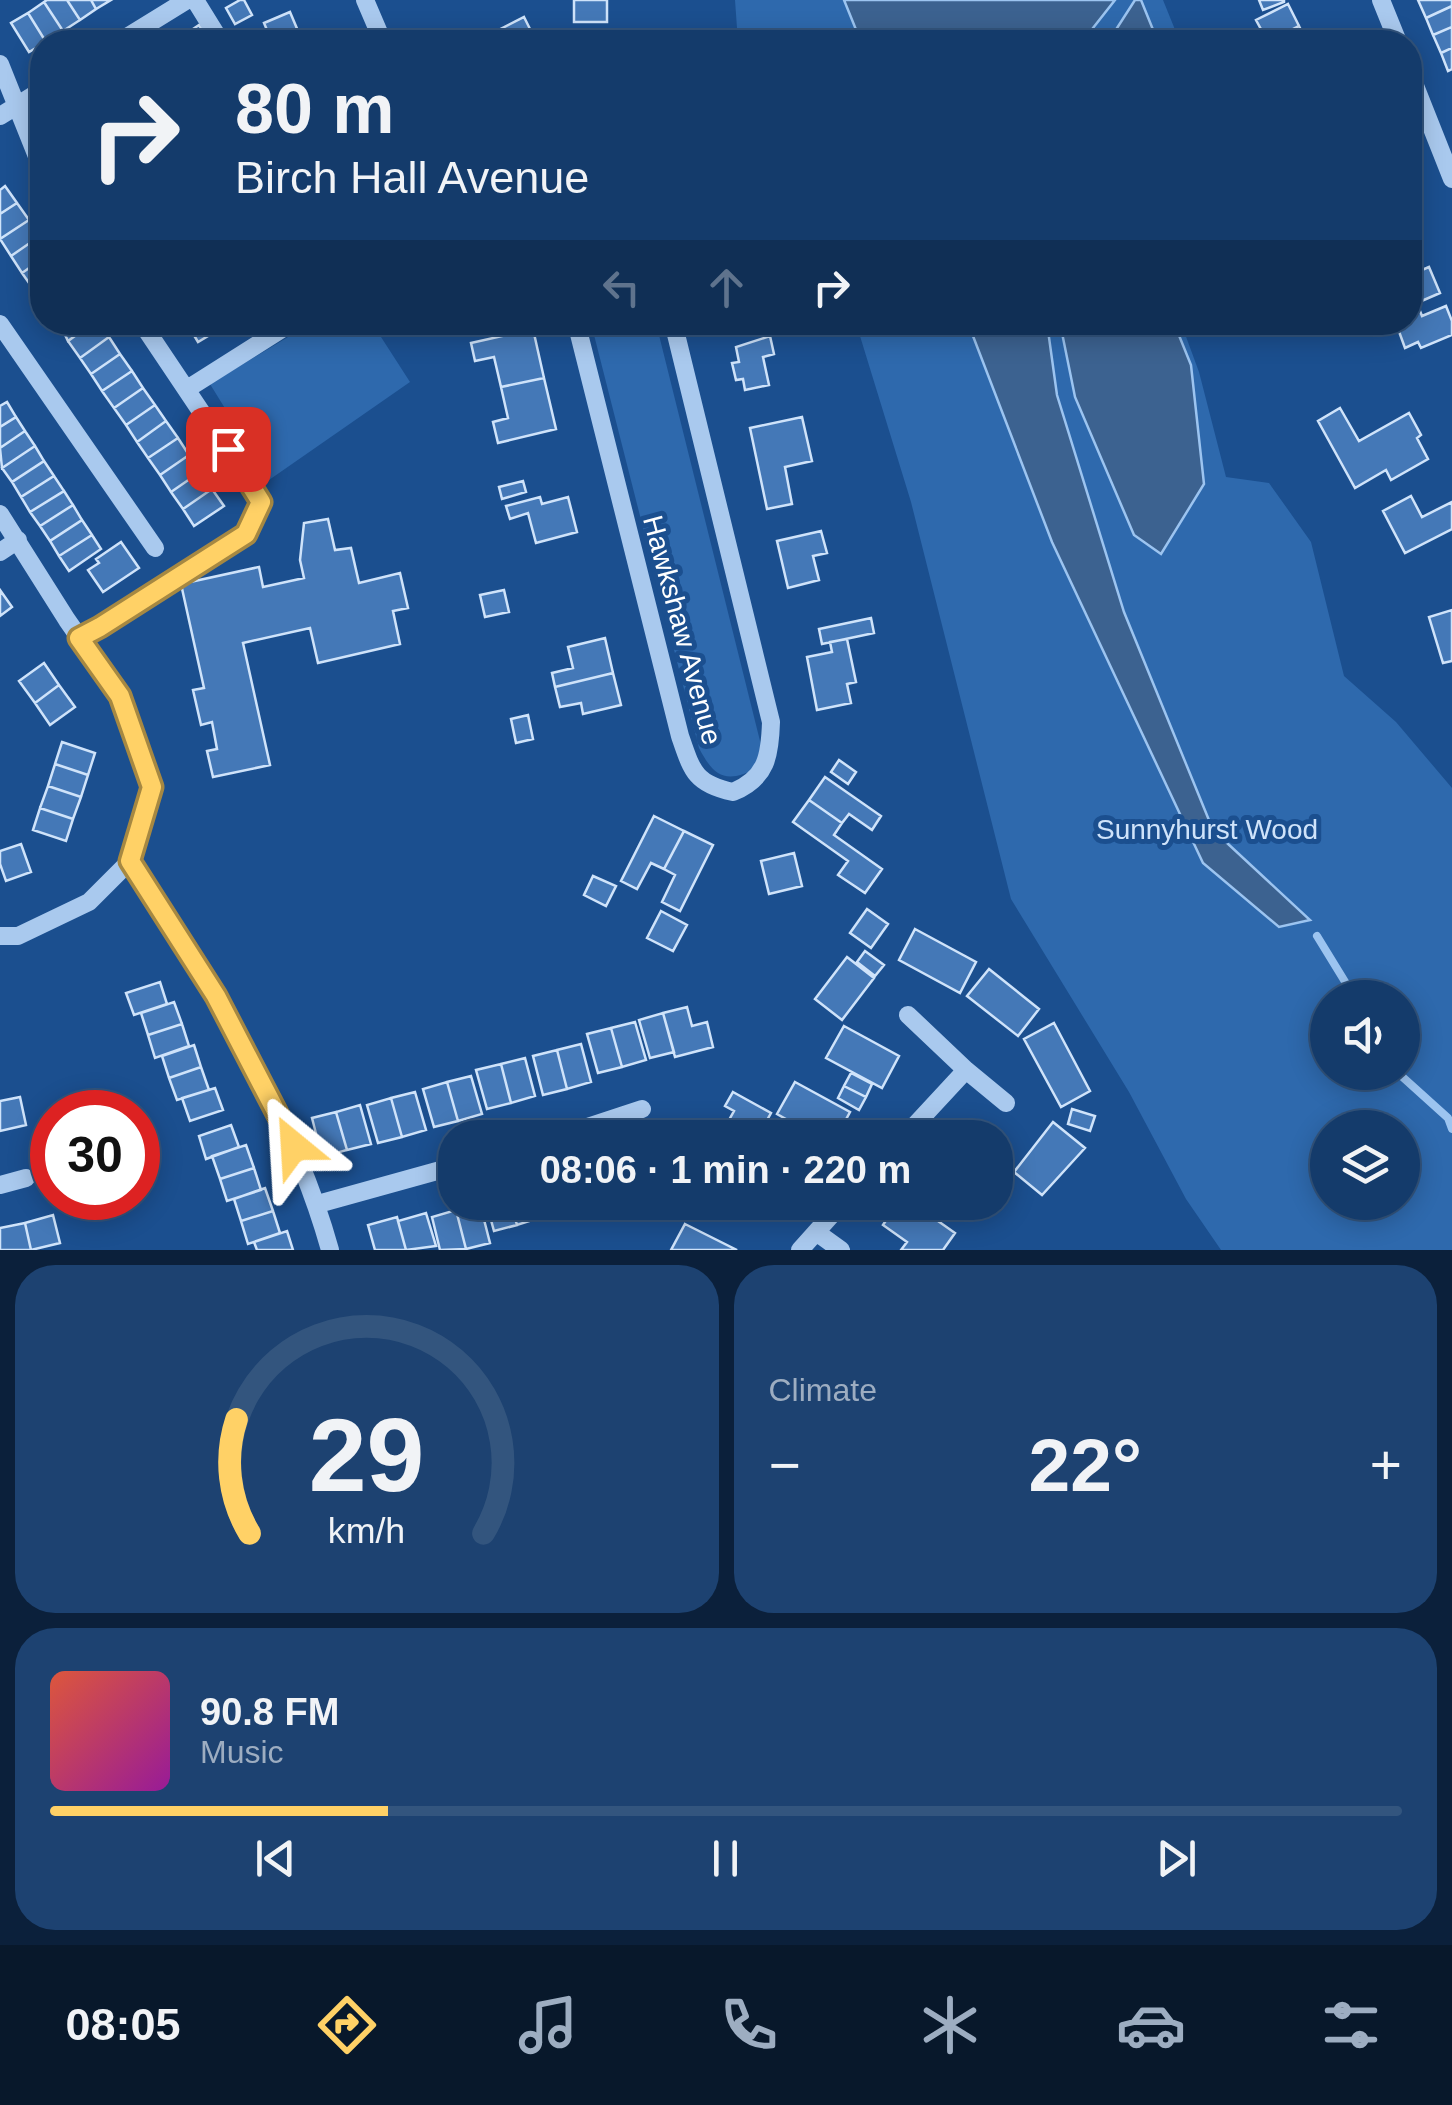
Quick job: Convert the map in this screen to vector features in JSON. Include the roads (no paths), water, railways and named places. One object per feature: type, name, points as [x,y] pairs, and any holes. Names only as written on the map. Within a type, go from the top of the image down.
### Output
[{"type":"street","points":[[138,30],[187,0]]},
{"type":"street","points":[[196,0],[214,30]]},
{"type":"street","points":[[365,0],[378,30]]},
{"type":"street","points":[[1381,0],[1393,30]]},
{"type":"street","points":[[0,64],[30,139]]},
{"type":"street","points":[[0,116],[30,98]]},
{"type":"street","points":[[1422,102],[1451,171]]},
{"type":"street","points":[[0,324],[155,548]]},
{"type":"street","points":[[79,638],[246,534],[261,502],[150,335]]},
{"type":"street","points":[[187,389],[272,335]]},
{"type":"street","name":"Hawkshaw Avenue","points":[[579,335],[680,736],[691,768],[700,780],[716,789],[734,792],[746,787],[767,765],[771,722],[677,335]]},
{"type":"street","points":[[0,514],[120,696],[152,787],[130,861],[89,902],[18,936],[0,936]]},
{"type":"street","points":[[0,552],[18,540]]},
{"type":"street","points":[[130,861],[216,996],[294,1146],[318,1204],[330,1250]]},
{"type":"street","points":[[908,1015],[1006,1103]]},
{"type":"street","points":[[920,1120],[966,1070]]},
{"type":"street","points":[[609,1120],[642,1109]]},
{"type":"street","points":[[318,1204],[438,1171]]},
{"type":"street","points":[[0,1185],[26,1178]]},
{"type":"street","points":[[800,1250],[827,1220]]},
{"type":"street","points":[[816,1232],[840,1250]]},
{"type":"waterway","points":[[1317,936],[1344,980]]},
{"type":"waterway","points":[[1417,1090],[1448,1118],[1452,1129]]},
{"type":"park label","name":"Sunnyhurst Wood","points":[[1207,829]]}]
